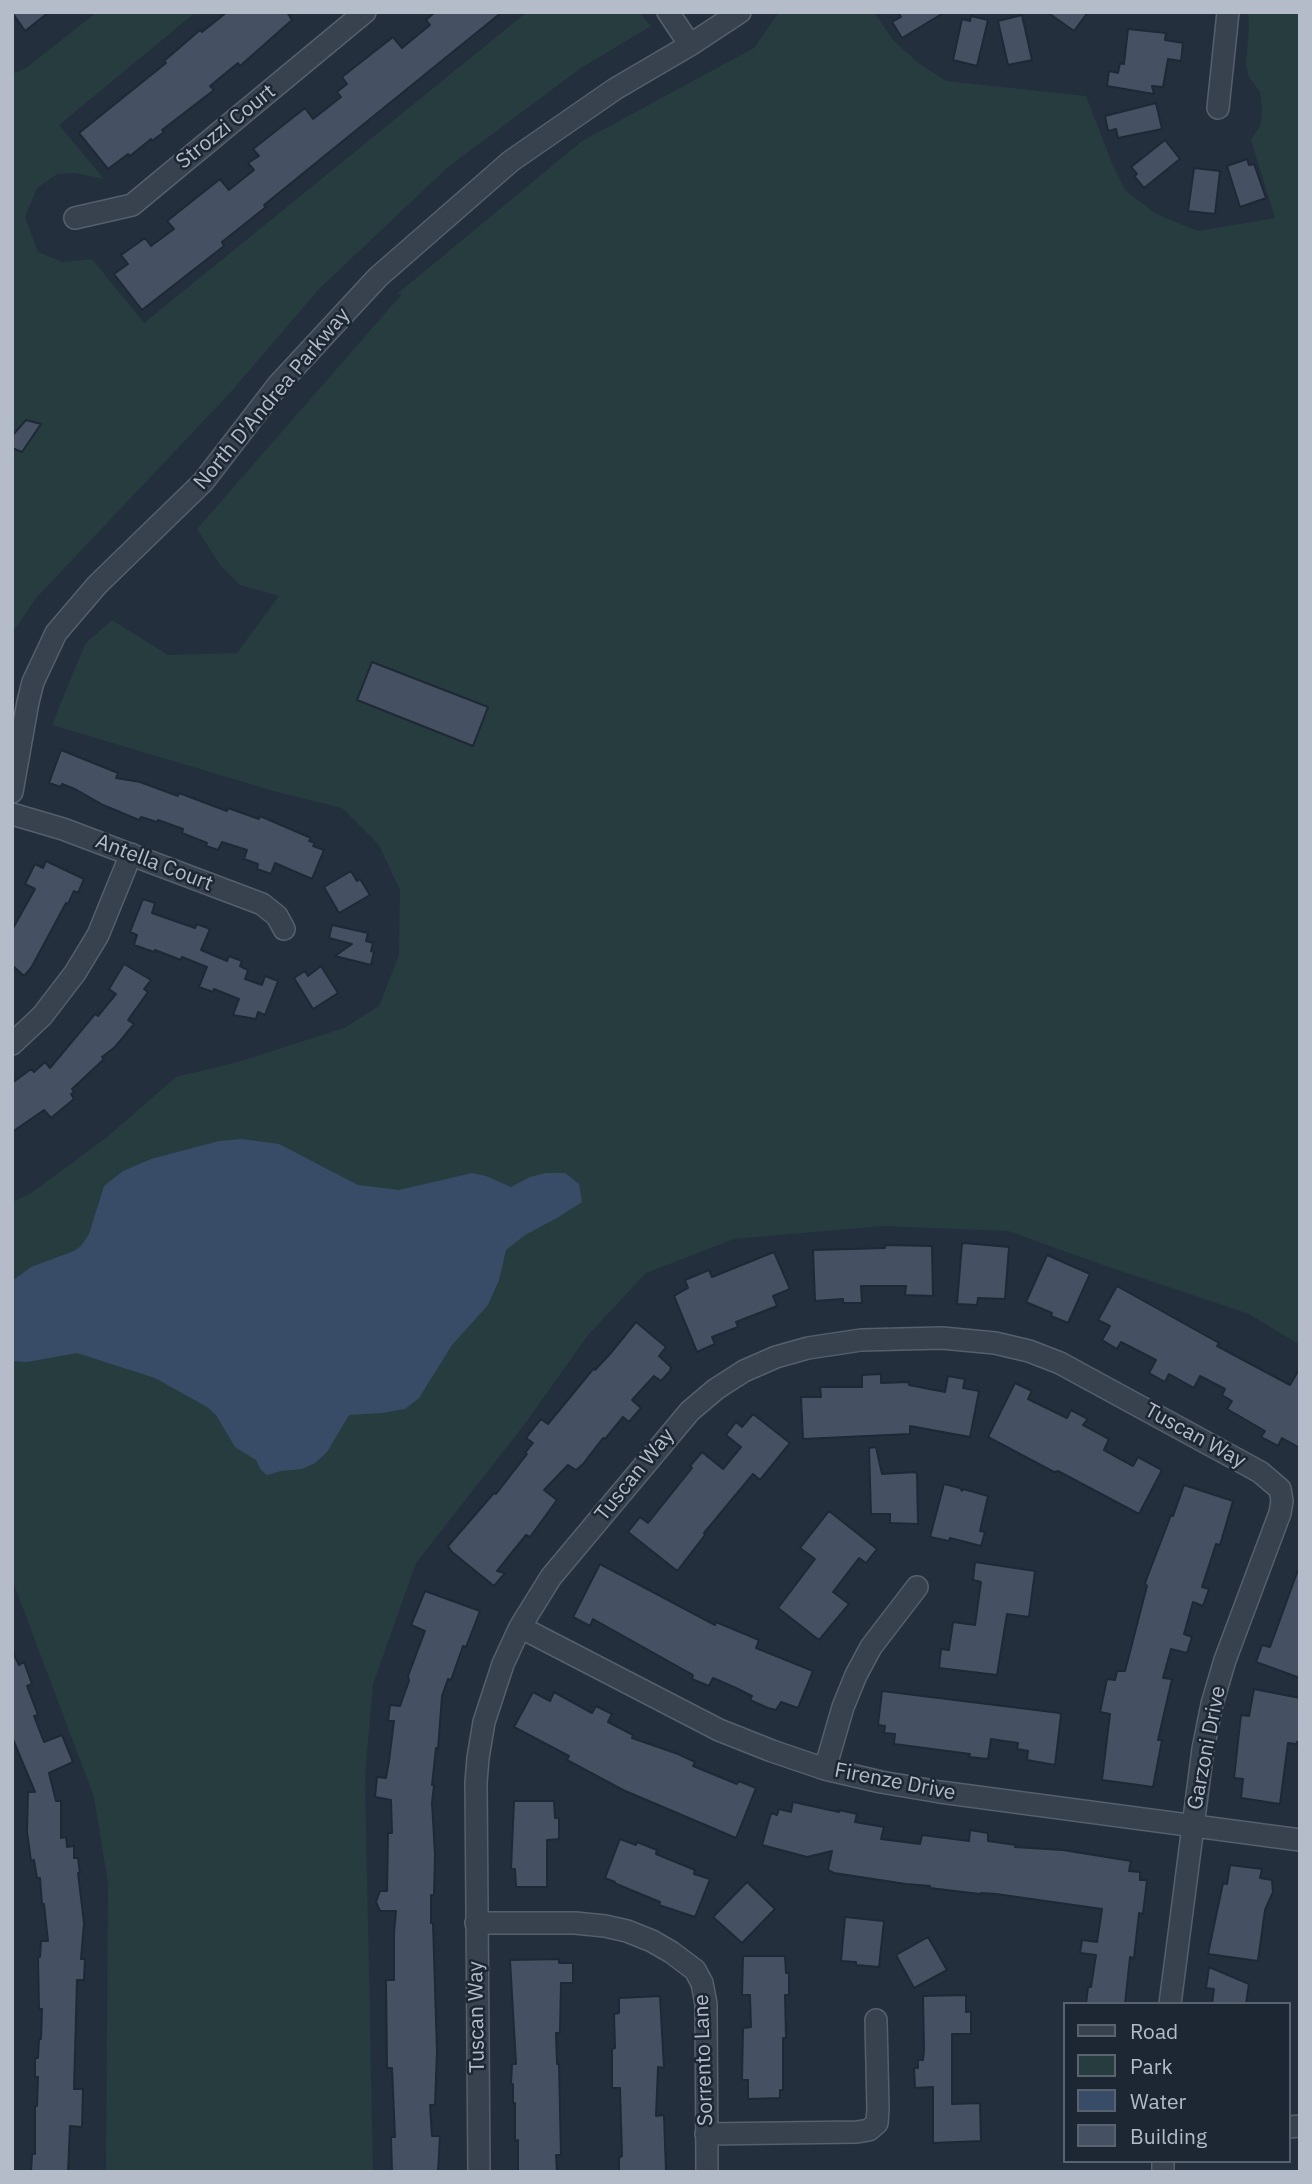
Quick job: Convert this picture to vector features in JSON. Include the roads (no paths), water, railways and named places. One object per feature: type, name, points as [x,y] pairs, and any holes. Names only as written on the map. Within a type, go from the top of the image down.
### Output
[{"type":"street","name":"Strozzi Court","points":[[75,218],[132,205],[365,12]]},
{"type":"street","points":[[668,12],[690,45]]},
{"type":"street","name":"North D'Andrea Parkway","points":[[12,792],[28,702],[37,670],[57,633],[90,592],[203,482],[278,386],[378,277],[511,161],[615,89],[740,12]]},
{"type":"street","points":[[1218,108],[1228,12]]},
{"type":"street","name":"Antella Court","points":[[12,814],[63,829],[261,904],[276,916],[285,929]]},
{"type":"street","points":[[12,1044],[42,1016],[75,973],[98,935],[131,855]]},
{"type":"street","name":"Tuscan Way","points":[[479,2172],[475,1811],[478,1758],[490,1702],[520,1627],[551,1577],[690,1411],[716,1389],[744,1371],[776,1357],[808,1348],[861,1340],[942,1338],[995,1343],[1060,1363],[1260,1472],[1280,1489],[1288,1501]]},
{"type":"street","name":"Garzoni Drive","points":[[1170,2002],[1203,1749],[1212,1704],[1225,1660],[1280,1513],[1288,1501]]},
{"type":"street","points":[[825,1769],[843,1707],[856,1675],[871,1647],[917,1587]]},
{"type":"street","name":"Firenze Drive","points":[[520,1627],[719,1730],[825,1769],[940,1792],[1300,1840]]},
{"type":"street","name":"Sorrento Lane","points":[[476,1923],[575,1923],[605,1926],[652,1941],[699,1966],[706,2004],[707,2172]]},
{"type":"street","points":[[706,2134],[857,2132],[883,2127],[876,2020]]},
{"type":"water","points":[[242,1139],[279,1144],[358,1185],[399,1190],[472,1173],[511,1187],[530,1177],[546,1173],[565,1173],[579,1184],[582,1202],[525,1235],[506,1250],[499,1280],[488,1305],[452,1345],[419,1398],[405,1409],[349,1415],[327,1452],[315,1463],[302,1469],[267,1475],[256,1460],[235,1447],[216,1415],[207,1407],[155,1378],[77,1353],[27,1362],[12,1361],[12,1281],[31,1267],[81,1246],[89,1234],[104,1186],[123,1171],[151,1159],[219,1141]]}]
